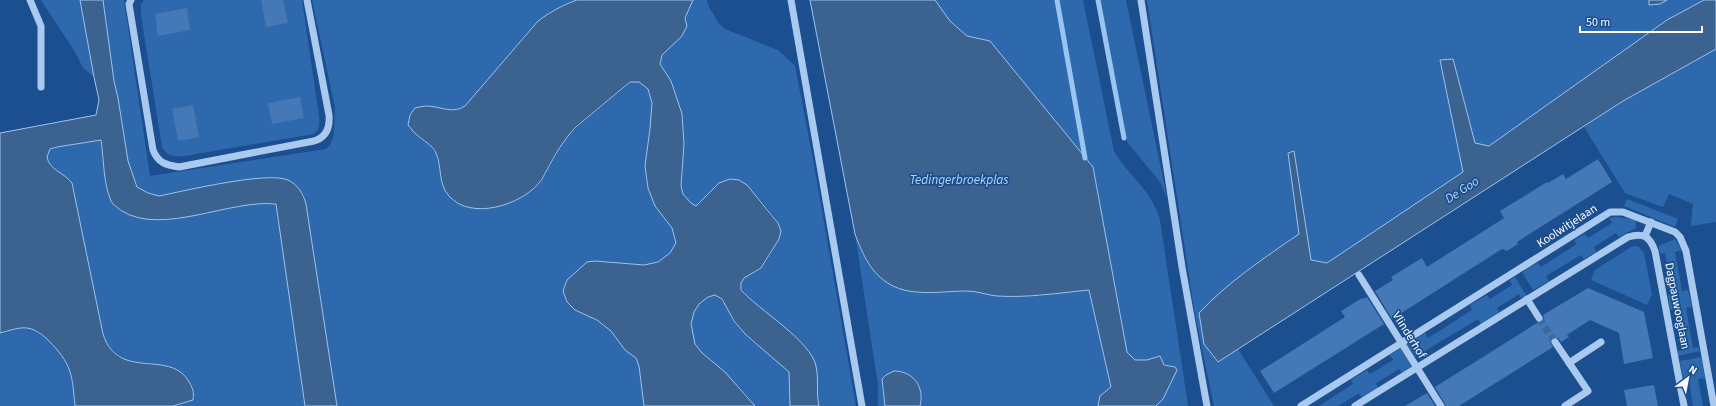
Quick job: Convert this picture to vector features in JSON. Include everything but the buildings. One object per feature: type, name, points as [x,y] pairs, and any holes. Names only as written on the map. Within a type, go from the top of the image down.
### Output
[{"type":"street","points":[[30,0],[41,26],[41,87]]},
{"type":"street","points":[[131,0],[128,4],[153,150],[156,158],[162,163],[179,167],[314,141],[321,139],[327,132],[330,123],[329,114],[307,0]]},
{"type":"street","points":[[791,0],[862,406]]},
{"type":"street","points":[[1141,0],[1182,266],[1207,406]]},
{"type":"street","name":"Koolwitjelaan","points":[[1301,406],[1610,212],[1623,212],[1651,222]]},
{"type":"street","points":[[1355,406],[1628,237],[1637,234],[1645,236],[1651,222]]},
{"type":"street","name":"Dagpauwooglaan","points":[[1651,222],[1675,232],[1680,237],[1686,251],[1714,406]]},
{"type":"street","name":"Dagpauwooglaan","points":[[1645,236],[1652,243],[1655,251],[1684,406]]},
{"type":"street","name":"Vlinderhof","points":[[1359,275],[1442,406]]},
{"type":"street","points":[[1527,299],[1539,318]]},
{"type":"street","points":[[1555,342],[1588,391],[1565,406]]},
{"type":"street","points":[[1569,363],[1601,342]]},
{"type":"shaded area","points":[[41,0],[80,0],[94,77],[83,68],[75,52]]},
{"type":"shaded area","points":[[103,0],[124,0],[150,176],[326,149],[330,145],[334,134],[335,107],[312,0],[577,0],[546,15],[528,32],[465,106],[451,110],[427,106],[416,134],[430,145],[436,154],[444,189],[501,206],[517,200],[529,193],[540,183],[568,135],[631,82],[639,82],[648,89],[652,103],[645,166],[648,188],[655,206],[672,228],[677,243],[670,253],[658,262],[644,265],[595,261],[587,262],[567,280],[563,291],[567,303],[575,310],[597,320],[611,331],[625,350],[636,358],[639,366],[644,406],[337,406],[306,204],[303,193],[234,182],[159,196],[148,193],[137,187],[128,161],[114,81]]},
{"type":"shaded area","points":[[144,0],[302,0],[319,116],[317,131],[313,134],[185,156],[175,156],[166,153],[162,147],[141,15],[141,5]]},
{"type":"shaded area","points":[[693,0],[707,0],[709,7],[718,22],[725,29],[778,50],[795,66],[813,159],[856,406],[819,406],[818,402],[741,288],[741,283],[744,278],[760,269],[765,262],[776,245],[781,231],[777,221],[767,208],[747,185],[701,201],[696,206],[686,199],[682,193],[681,178],[684,153],[684,129],[680,106],[672,85],[660,65],[662,55],[687,26],[685,18]]},
{"type":"shaded area","points":[[935,0],[1083,0],[1114,151],[1126,169],[1152,200],[1160,220],[1188,406],[1156,406],[1163,399],[1175,367],[1147,360],[1135,360],[1127,352],[1093,167],[990,41],[967,36],[950,21]]},
{"type":"shaded area","points":[[1100,0],[1126,0],[1167,198],[1160,182],[1127,142]]},
{"type":"shaded area","points":[[1147,0],[1649,0],[1649,5],[1660,4],[1667,0],[1704,0],[1667,20],[1489,146],[1475,143],[1453,59],[1440,60],[1464,172],[1327,263],[1311,261],[1294,151],[1288,153],[1299,234],[1234,280],[1200,313],[1204,344],[1217,362],[1238,349],[1274,406],[1214,406],[1195,315]]},
{"type":"shaded area","points":[[1716,49],[1716,222],[1691,226],[1693,204],[1669,194],[1663,207],[1625,193],[1584,127],[1623,101]]},
{"type":"shaded area","points":[[101,140],[105,179],[111,201],[122,211],[136,217],[152,220],[170,219],[240,206],[276,204],[305,406],[173,406],[193,400],[155,364],[124,359],[107,346],[103,334],[72,183],[51,165],[47,157],[50,149]]},
{"type":"shaded area","points":[[1627,199],[1678,219],[1675,227],[1624,206]]},
{"type":"shaded area","points":[[1615,217],[1633,219],[1636,221],[1636,228],[1619,237],[1616,233],[1594,247],[1596,252],[1584,259],[1581,255],[1546,276],[1549,281],[1533,290],[1522,272],[1538,263],[1541,267],[1577,244],[1574,240],[1585,234],[1588,238],[1612,223],[1609,218]]},
{"type":"shaded area","points":[[855,234],[863,255],[912,291],[969,291],[997,296],[1040,296],[1089,289],[1111,387],[1100,396],[1098,406],[920,406],[922,398],[882,388],[885,406],[878,406],[878,385]]},
{"type":"shaded area","points":[[1675,239],[1681,250],[1675,252],[1682,291],[1688,290],[1692,307],[1686,308],[1693,348],[1698,347],[1700,351],[1678,356],[1678,351],[1683,350],[1676,309],[1670,310],[1668,294],[1673,293],[1665,253],[1660,254],[1659,246]]},
{"type":"shaded area","points":[[1631,247],[1639,247],[1644,253],[1652,294],[1647,305],[1591,280],[1595,270]]},
{"type":"shaded area","points":[[1515,277],[1526,295],[1521,298],[1519,294],[1497,308],[1499,312],[1481,324],[1478,319],[1415,357],[1407,344],[1425,333],[1428,338],[1472,310],[1470,305],[1487,295],[1490,299],[1512,285],[1510,280]]},
{"type":"shaded area","points":[[715,295],[722,300],[734,322],[740,329],[789,372],[790,406],[755,406],[732,380],[704,356],[695,344],[691,329],[693,314],[701,302]]},
{"type":"shaded area","points":[[22,328],[29,329],[43,336],[63,355],[70,368],[74,387],[75,406],[0,406],[0,333]]},
{"type":"shaded area","points":[[1401,348],[1412,366],[1402,373],[1399,369],[1376,383],[1378,388],[1362,398],[1359,393],[1338,406],[1319,406],[1353,384],[1351,380],[1367,370],[1370,374],[1393,360],[1390,355]]},
{"type":"shaded area","points":[[1701,357],[1705,378],[1698,379],[1703,406],[1693,406],[1689,381],[1683,381],[1680,361]]},
{"type":"water","points":[[80,0],[103,0],[114,81],[128,161],[137,187],[148,193],[159,196],[205,186],[262,178],[277,178],[292,182],[302,193],[306,204],[337,406],[305,406],[276,204],[238,206],[177,218],[157,220],[139,218],[122,211],[111,201],[105,179],[101,140],[50,149],[47,157],[51,165],[72,183],[103,334],[110,349],[124,359],[133,362],[169,367],[183,374],[192,388],[193,400],[173,406],[75,406],[73,386],[66,363],[56,348],[44,336],[39,332],[27,328],[0,333],[0,133],[96,115],[99,100]]},
{"type":"water","points":[[577,0],[693,0],[685,18],[687,26],[682,36],[662,55],[660,64],[671,81],[682,114],[684,144],[681,186],[683,194],[696,206],[719,183],[730,179],[739,180],[747,185],[778,223],[781,231],[779,239],[761,268],[744,278],[741,283],[741,290],[795,336],[812,356],[817,371],[819,406],[790,406],[789,372],[745,334],[734,321],[722,299],[715,295],[708,297],[699,304],[694,312],[691,324],[695,344],[702,353],[725,372],[755,406],[644,406],[639,366],[636,358],[625,350],[611,331],[597,320],[575,310],[567,302],[563,291],[567,280],[587,262],[595,261],[644,265],[658,262],[670,253],[676,243],[672,228],[655,206],[648,188],[645,166],[652,103],[648,89],[639,82],[630,82],[576,127],[560,147],[540,181],[531,191],[520,198],[496,207],[482,209],[470,208],[458,204],[449,196],[443,186],[436,153],[432,147],[408,125],[410,115],[415,108],[428,106],[456,110],[465,106],[538,21],[557,9]]},
{"type":"water","name":"Tedingerbroekplas","points":[[810,0],[935,0],[950,21],[967,36],[990,41],[1093,167],[1127,352],[1135,360],[1147,360],[1160,356],[1164,365],[1175,367],[1177,370],[1163,399],[1156,406],[1098,406],[1100,396],[1111,387],[1089,290],[1020,296],[997,296],[967,291],[918,292],[900,289],[891,285],[884,281],[873,270],[861,249],[855,234]]},
{"type":"water","points":[[1649,0],[1667,0],[1660,4],[1649,5]]},
{"type":"water","name":"De Goo","points":[[1704,0],[1716,0],[1716,49],[1623,101],[1218,362],[1204,344],[1199,313],[1234,281],[1299,234],[1288,153],[1294,151],[1311,260],[1327,263],[1463,172],[1440,60],[1453,59],[1475,143],[1489,146],[1667,20]]},
{"type":"water","points":[[894,371],[907,374],[916,381],[921,393],[920,406],[885,406],[882,379]]},
{"type":"waterway","points":[[1057,0],[1085,158]]},
{"type":"waterway","points":[[1098,0],[1124,138]]},
{"type":"tunnel","points":[[1539,318],[1555,342]]}]
